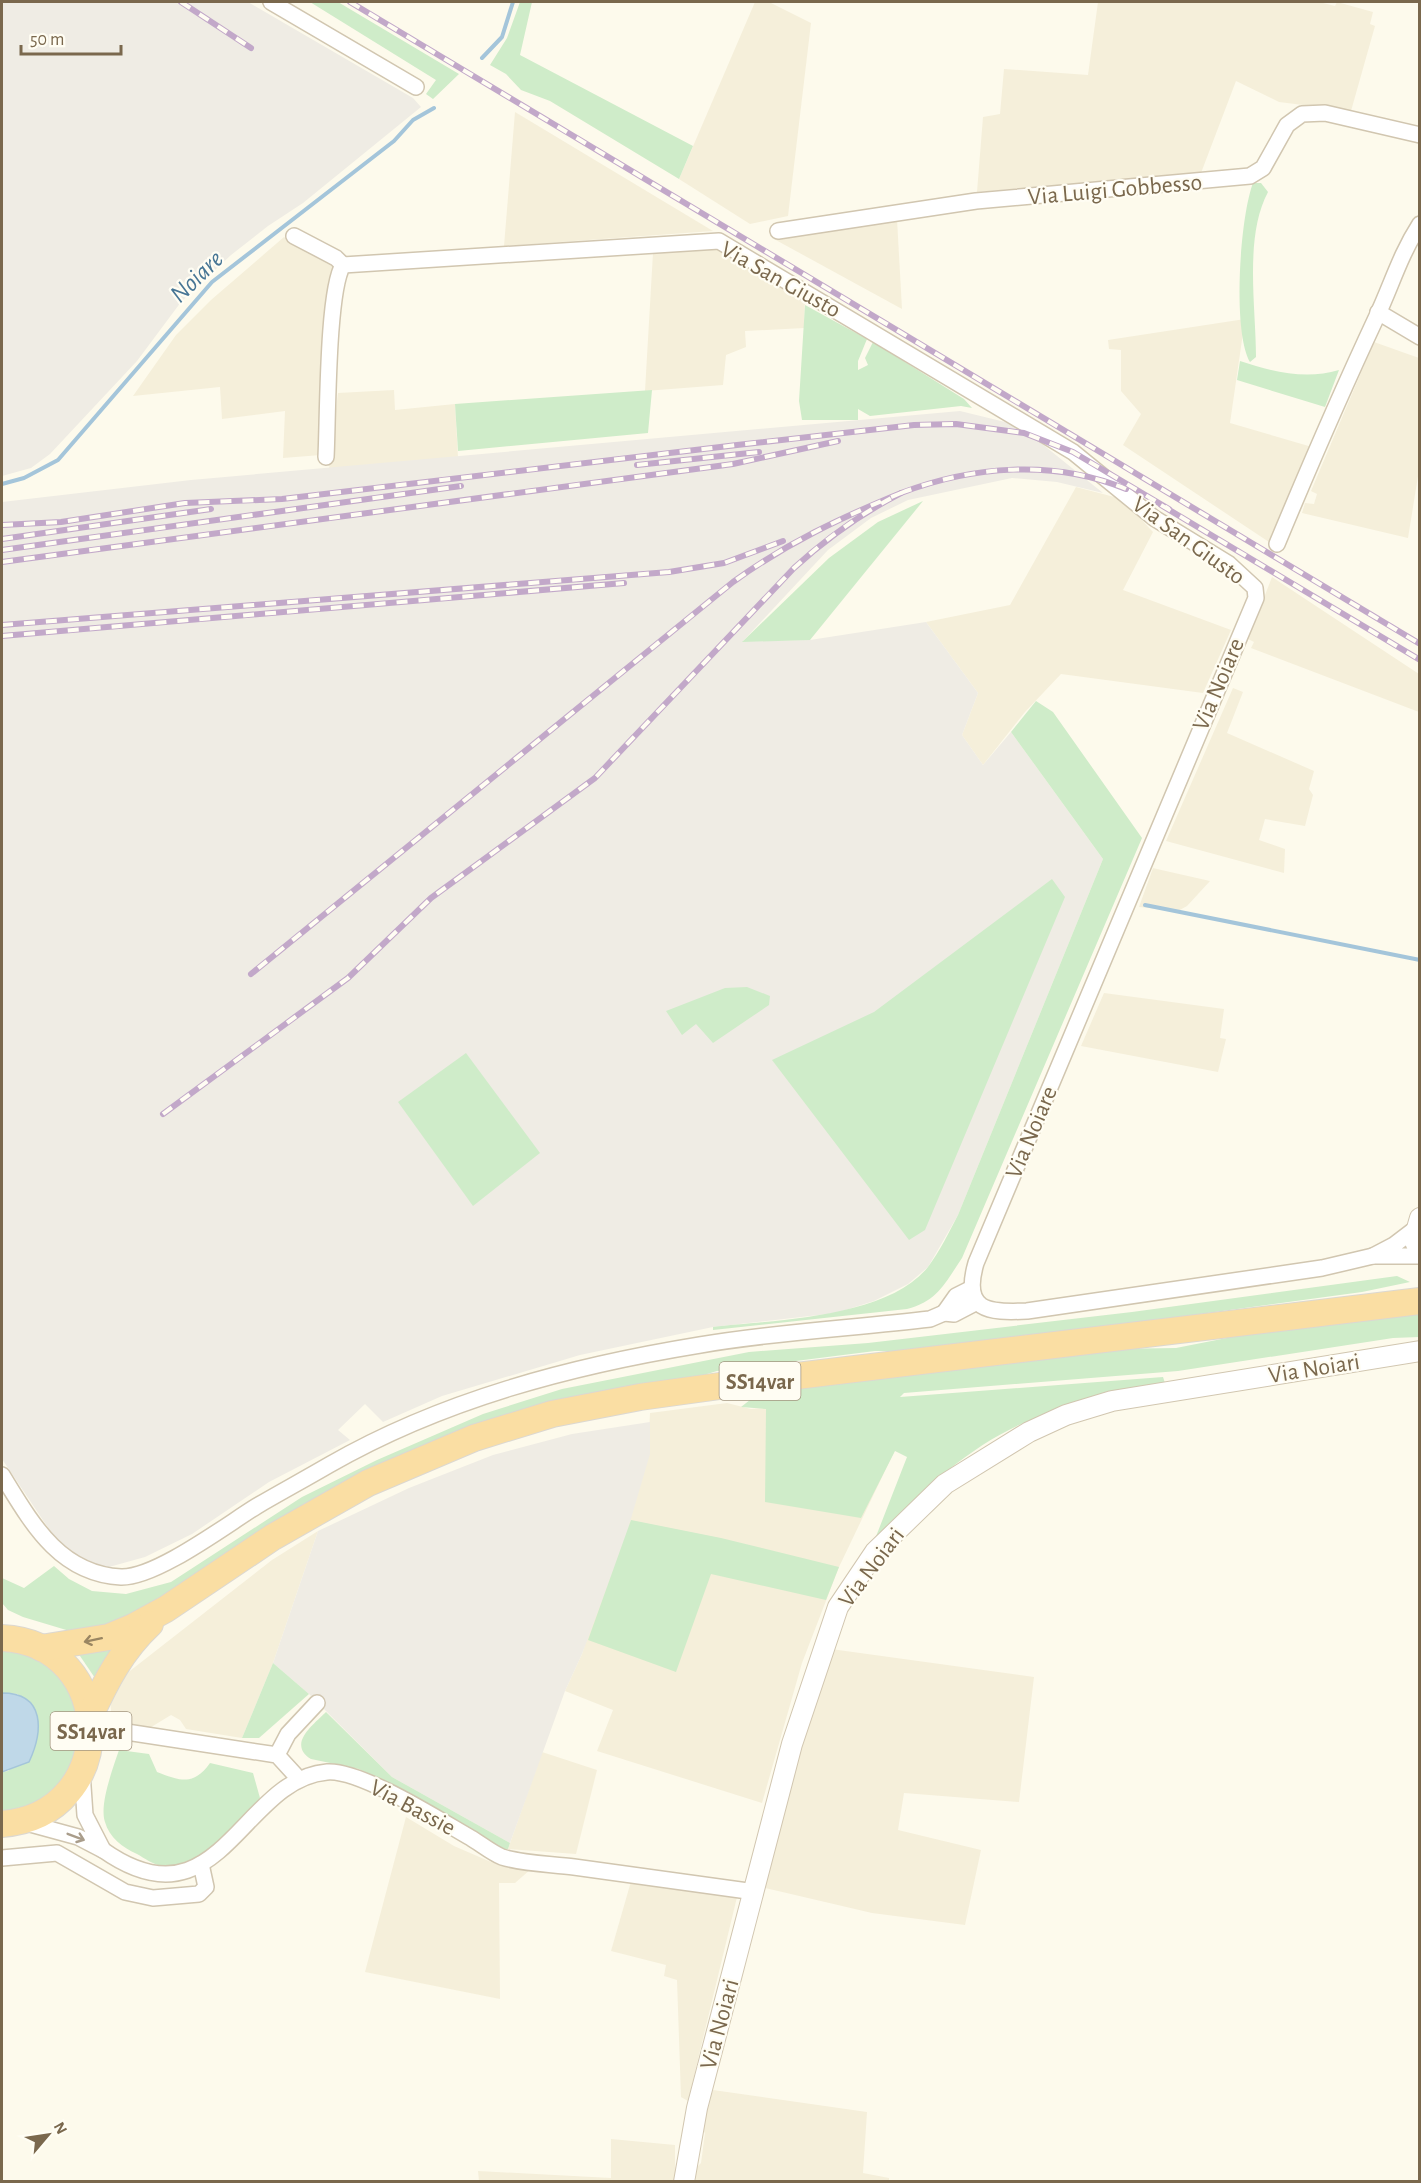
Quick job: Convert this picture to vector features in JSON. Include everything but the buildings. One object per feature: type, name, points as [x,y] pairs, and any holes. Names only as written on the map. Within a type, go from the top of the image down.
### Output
[{"type":"highway","name":"SS14var","points":[[41,1648],[109,1637],[166,1609],[273,1537],[369,1483],[474,1438],[552,1414],[640,1397],[763,1380],[1411,1303]]},
{"type":"highway","name":"SS14var","points":[[90,1716],[106,1680],[120,1657],[137,1636],[166,1609]]},
{"type":"highway","name":"SS14var","points":[[3,1637],[41,1648],[59,1661],[73,1676],[85,1697],[90,1716],[90,1744],[82,1771],[72,1788],[58,1803],[41,1814],[11,1822]]},
{"type":"street","points":[[271,2],[416,87]]},
{"type":"street","name":"Via Luigi Gobbesso","points":[[778,231],[976,201],[1250,176],[1263,168],[1287,125],[1302,114],[1325,113],[1419,135]]},
{"type":"street","points":[[1278,544],[1340,393],[1378,312],[1394,269],[1419,224]]},
{"type":"street","points":[[294,237],[336,258],[343,265],[338,274],[333,322],[326,457]]},
{"type":"street","name":"Via San Giusto","points":[[343,265],[719,241],[1073,452],[1154,518],[1229,564],[1251,583],[1256,592]]},
{"type":"street","points":[[1378,312],[1419,337]]},
{"type":"street","name":"Via Noiare","points":[[974,1295],[971,1282],[981,1252],[1256,592]]},
{"type":"street","points":[[1373,1256],[1394,1245],[1417,1224]]},
{"type":"street","points":[[2,1475],[34,1528],[59,1555],[92,1573],[123,1577],[156,1567],[188,1551],[255,1507],[336,1461],[464,1402],[567,1371],[649,1353],[732,1340],[930,1319],[944,1313],[956,1296],[974,1295],[996,1312],[1027,1311],[1319,1268],[1373,1256],[1419,1254],[1414,1239],[1417,1224]]},
{"type":"street","name":"Via Noiari","points":[[684,2181],[697,2108],[792,1744],[838,1607],[875,1552],[945,1484],[1029,1432],[1066,1415],[1112,1401],[1419,1352]]},
{"type":"street","points":[[276,1755],[288,1734],[316,1703]]},
{"type":"street","points":[[120,1731],[276,1755],[299,1779]]},
{"type":"street","name":"Via Bassie","points":[[82,1771],[85,1815],[104,1850]]},
{"type":"street","name":"Via Bassie","points":[[11,1822],[78,1837],[104,1850],[122,1863],[142,1871],[165,1873],[201,1864],[216,1855],[276,1797],[299,1779],[328,1772],[357,1778],[430,1814],[503,1857],[755,1892]]},
{"type":"street","points":[[2,1858],[57,1852],[125,1892],[153,1898],[198,1894],[206,1887],[201,1864]]},
{"type":"shaded area","points":[[2,2],[248,2],[413,98],[421,107],[303,203],[268,226],[231,255],[181,302],[137,361],[50,454],[31,468],[2,476]]},
{"type":"shaded area","points":[[755,2],[769,2],[811,23],[788,216],[750,224],[679,179]]},
{"type":"shaded area","points":[[1098,2],[1319,2],[1335,6],[1337,2],[1373,12],[1370,24],[1375,26],[1351,111],[1279,102],[1236,81],[1201,173],[977,192],[983,117],[1000,114],[1004,69],[1088,75]]},
{"type":"shaded area","points":[[515,112],[713,231],[504,246]]},
{"type":"shaded area","points":[[897,219],[902,309],[774,239],[786,235]]},
{"type":"shaded area","points":[[284,237],[298,248],[334,259],[321,455],[283,458],[285,411],[222,419],[220,387],[133,396],[176,335],[211,300]]},
{"type":"shaded area","points":[[715,247],[805,298],[804,328],[745,331],[746,347],[726,355],[723,385],[645,391],[653,253]]},
{"type":"shaded area","points":[[1245,319],[1230,423],[1312,447],[1272,544],[1123,445],[1141,414],[1121,391],[1121,350],[1109,349],[1108,340]]},
{"type":"shaded area","points":[[1374,342],[1419,358],[1419,470],[1408,538],[1302,513],[1305,503],[1314,504],[1317,494],[1311,491]]},
{"type":"shaded area","points":[[394,390],[395,410],[455,404],[458,457],[329,469],[338,393]]},
{"type":"shaded area","points":[[960,411],[1005,422],[1026,431],[1103,493],[1057,482],[1012,478],[908,500],[871,518],[828,550],[743,641],[810,640],[926,622],[978,693],[962,735],[983,765],[1011,732],[1103,859],[958,1215],[928,1267],[908,1284],[874,1301],[836,1313],[713,1327],[580,1355],[442,1396],[383,1422],[365,1404],[338,1430],[350,1440],[269,1482],[192,1534],[145,1557],[109,1567],[89,1563],[59,1544],[2,1459],[2,502],[191,480]]},
{"type":"shaded area","points":[[1076,487],[1122,499],[1153,532],[1123,590],[1231,630],[1203,693],[1061,674],[1025,712],[983,765],[962,735],[978,693],[926,622],[1010,605]]},
{"type":"shaded area","points":[[1272,577],[1419,674],[1419,712],[1251,648],[1254,642],[1248,639]]},
{"type":"shaded area","points":[[1233,688],[1243,692],[1227,733],[1314,771],[1309,789],[1313,795],[1305,826],[1265,819],[1259,840],[1285,849],[1284,873],[1166,841]]},
{"type":"shaded area","points":[[1153,868],[1210,881],[1187,906],[1178,911],[1139,907]]},
{"type":"shaded area","points":[[1104,993],[1224,1009],[1220,1038],[1226,1039],[1218,1072],[1081,1046]]},
{"type":"shaded area","points":[[899,1397],[895,1450],[839,1567],[802,1663],[762,1803],[597,1751],[613,1710],[565,1691],[582,1654],[648,1455],[650,1413],[727,1403],[751,1409]]},
{"type":"shaded area","points":[[650,1422],[650,1454],[625,1539],[582,1654],[565,1691],[510,1843],[392,1777],[309,1694],[273,1663],[318,1531],[409,1488],[493,1455],[572,1434]]},
{"type":"shaded area","points":[[318,1531],[273,1663],[242,1738],[186,1729],[180,1720],[171,1715],[148,1729],[112,1724],[110,1698],[126,1674],[272,1560]]},
{"type":"shaded area","points":[[831,1649],[1034,1677],[1019,1802],[904,1793],[898,1830],[981,1850],[965,1925],[872,1913],[761,1887],[804,1728]]},
{"type":"shaded area","points":[[542,1752],[597,1770],[576,1854],[508,1849]]},
{"type":"shaded area","points":[[406,1817],[454,1846],[491,1862],[531,1869],[515,1883],[499,1883],[500,1999],[365,1972]]},
{"type":"shaded area","points":[[632,1878],[737,1897],[688,2101],[681,2097],[677,1980],[664,1976],[666,1965],[611,1951]]},
{"type":"shaded area","points":[[713,2090],[867,2112],[863,2173],[889,2178],[889,2181],[696,2181],[696,2168],[701,2163],[705,2133],[701,2129]]},
{"type":"shaded area","points":[[611,2139],[675,2145],[675,2181],[479,2181],[478,2171],[611,2178]]},
{"type":"green space","points":[[310,2],[338,2],[459,74],[433,99],[426,94],[436,80]]},
{"type":"green space","points":[[520,2],[532,2],[520,55],[693,146],[679,179],[550,101],[521,90],[506,74],[490,65],[507,38]]},
{"type":"green space","points":[[1253,183],[1261,183],[1268,192],[1256,230],[1253,295],[1256,357],[1250,362],[1244,347],[1241,326],[1240,274],[1248,199]]},
{"type":"green space","points":[[805,305],[867,339],[858,361],[858,370],[868,365],[865,358],[873,342],[964,399],[972,408],[961,406],[870,416],[858,409],[858,420],[802,420],[799,401]]},
{"type":"green space","points":[[1240,361],[1290,373],[1314,374],[1339,370],[1325,407],[1237,380]]},
{"type":"green space","points":[[652,390],[648,433],[458,451],[455,404]]},
{"type":"green space","points":[[923,501],[810,640],[742,642],[829,558],[878,522]]},
{"type":"green space","points":[[1036,701],[1053,712],[1142,838],[962,1258],[940,1290],[918,1306],[713,1330],[713,1327],[828,1314],[886,1297],[909,1284],[928,1267],[958,1215],[1103,859],[1011,732]]},
{"type":"green space","points":[[1052,879],[1065,897],[925,1230],[909,1240],[772,1060],[874,1012]]},
{"type":"green space","points":[[747,987],[770,996],[769,1005],[713,1043],[696,1024],[682,1035],[666,1011],[725,988]]},
{"type":"green space","points":[[466,1053],[540,1153],[473,1206],[398,1102]]},
{"type":"green space","points":[[1397,1276],[1410,1282],[1362,1292],[928,1351],[875,1351],[717,1371],[346,1483],[293,1511],[139,1614],[111,1625],[73,1632],[23,1617],[8,1610],[2,1603],[2,1578],[24,1588],[54,1566],[69,1579],[92,1591],[126,1594],[171,1582],[302,1497],[377,1460],[483,1414],[562,1389],[749,1352],[868,1343],[1132,1312]]},
{"type":"green space","points":[[1419,1308],[1419,1337],[1393,1338],[1178,1371],[904,1393],[900,1397],[1163,1377],[1165,1383],[1068,1408],[1013,1428],[970,1454],[929,1486],[875,1539],[907,1457],[895,1451],[861,1518],[765,1502],[766,1409],[741,1407],[760,1392],[1110,1349],[1176,1348],[1247,1334]]},
{"type":"green space","points":[[631,1520],[721,1538],[839,1567],[826,1600],[711,1574],[676,1672],[588,1640]]},
{"type":"green space","points":[[125,1639],[97,1681],[78,1653]]},
{"type":"green space","points":[[2,1651],[24,1654],[39,1661],[58,1675],[72,1695],[80,1738],[67,1776],[37,1803],[2,1812],[2,1772],[8,1771],[34,1751],[35,1739],[18,1694],[2,1693]]},
{"type":"green space","points":[[273,1663],[309,1694],[259,1738],[242,1738]]},
{"type":"green space","points":[[326,1712],[392,1777],[510,1843],[508,1849],[503,1849],[413,1796],[359,1769],[311,1759],[301,1747],[302,1741],[309,1729]]},
{"type":"green space","points":[[119,1750],[149,1754],[157,1772],[173,1778],[186,1780],[192,1778],[210,1763],[253,1773],[260,1798],[231,1833],[205,1854],[176,1865],[159,1865],[127,1849],[113,1837],[105,1822],[105,1796]]},
{"type":"water","points":[[2,1693],[16,1695],[27,1700],[34,1707],[38,1727],[37,1739],[29,1762],[2,1772]]},
{"type":"waterway","name":"Noiare","points":[[482,58],[502,37],[513,2]]},
{"type":"waterway","name":"Noiare","points":[[2,484],[24,478],[58,460],[212,282],[394,141],[413,120],[434,108]]},
{"type":"waterway","points":[[1145,905],[1420,960]]},
{"type":"railway","points":[[181,2],[251,48]]},
{"type":"railway","points":[[350,2],[1420,644]]},
{"type":"railway","points":[[2,525],[61,522],[185,503],[282,499],[914,425],[956,424],[1024,433],[1073,452],[1169,509]]},
{"type":"railway","points":[[2,562],[733,464],[838,441]]},
{"type":"railway","points":[[637,465],[759,452]]},
{"type":"railway","points":[[901,493],[956,477],[1013,470],[1070,473],[1099,479],[1126,489]]},
{"type":"railway","points":[[2,550],[461,486]]},
{"type":"railway","points":[[163,1114],[348,978],[431,898],[595,778],[794,568],[845,527],[901,493],[814,532],[773,555],[733,582],[251,974]]},
{"type":"railway","points":[[1161,505],[1420,660]]},
{"type":"railway","points":[[2,539],[211,509]]},
{"type":"railway","points":[[2,625],[669,572],[724,563],[783,541]]},
{"type":"railway","points":[[2,636],[624,583]]}]
